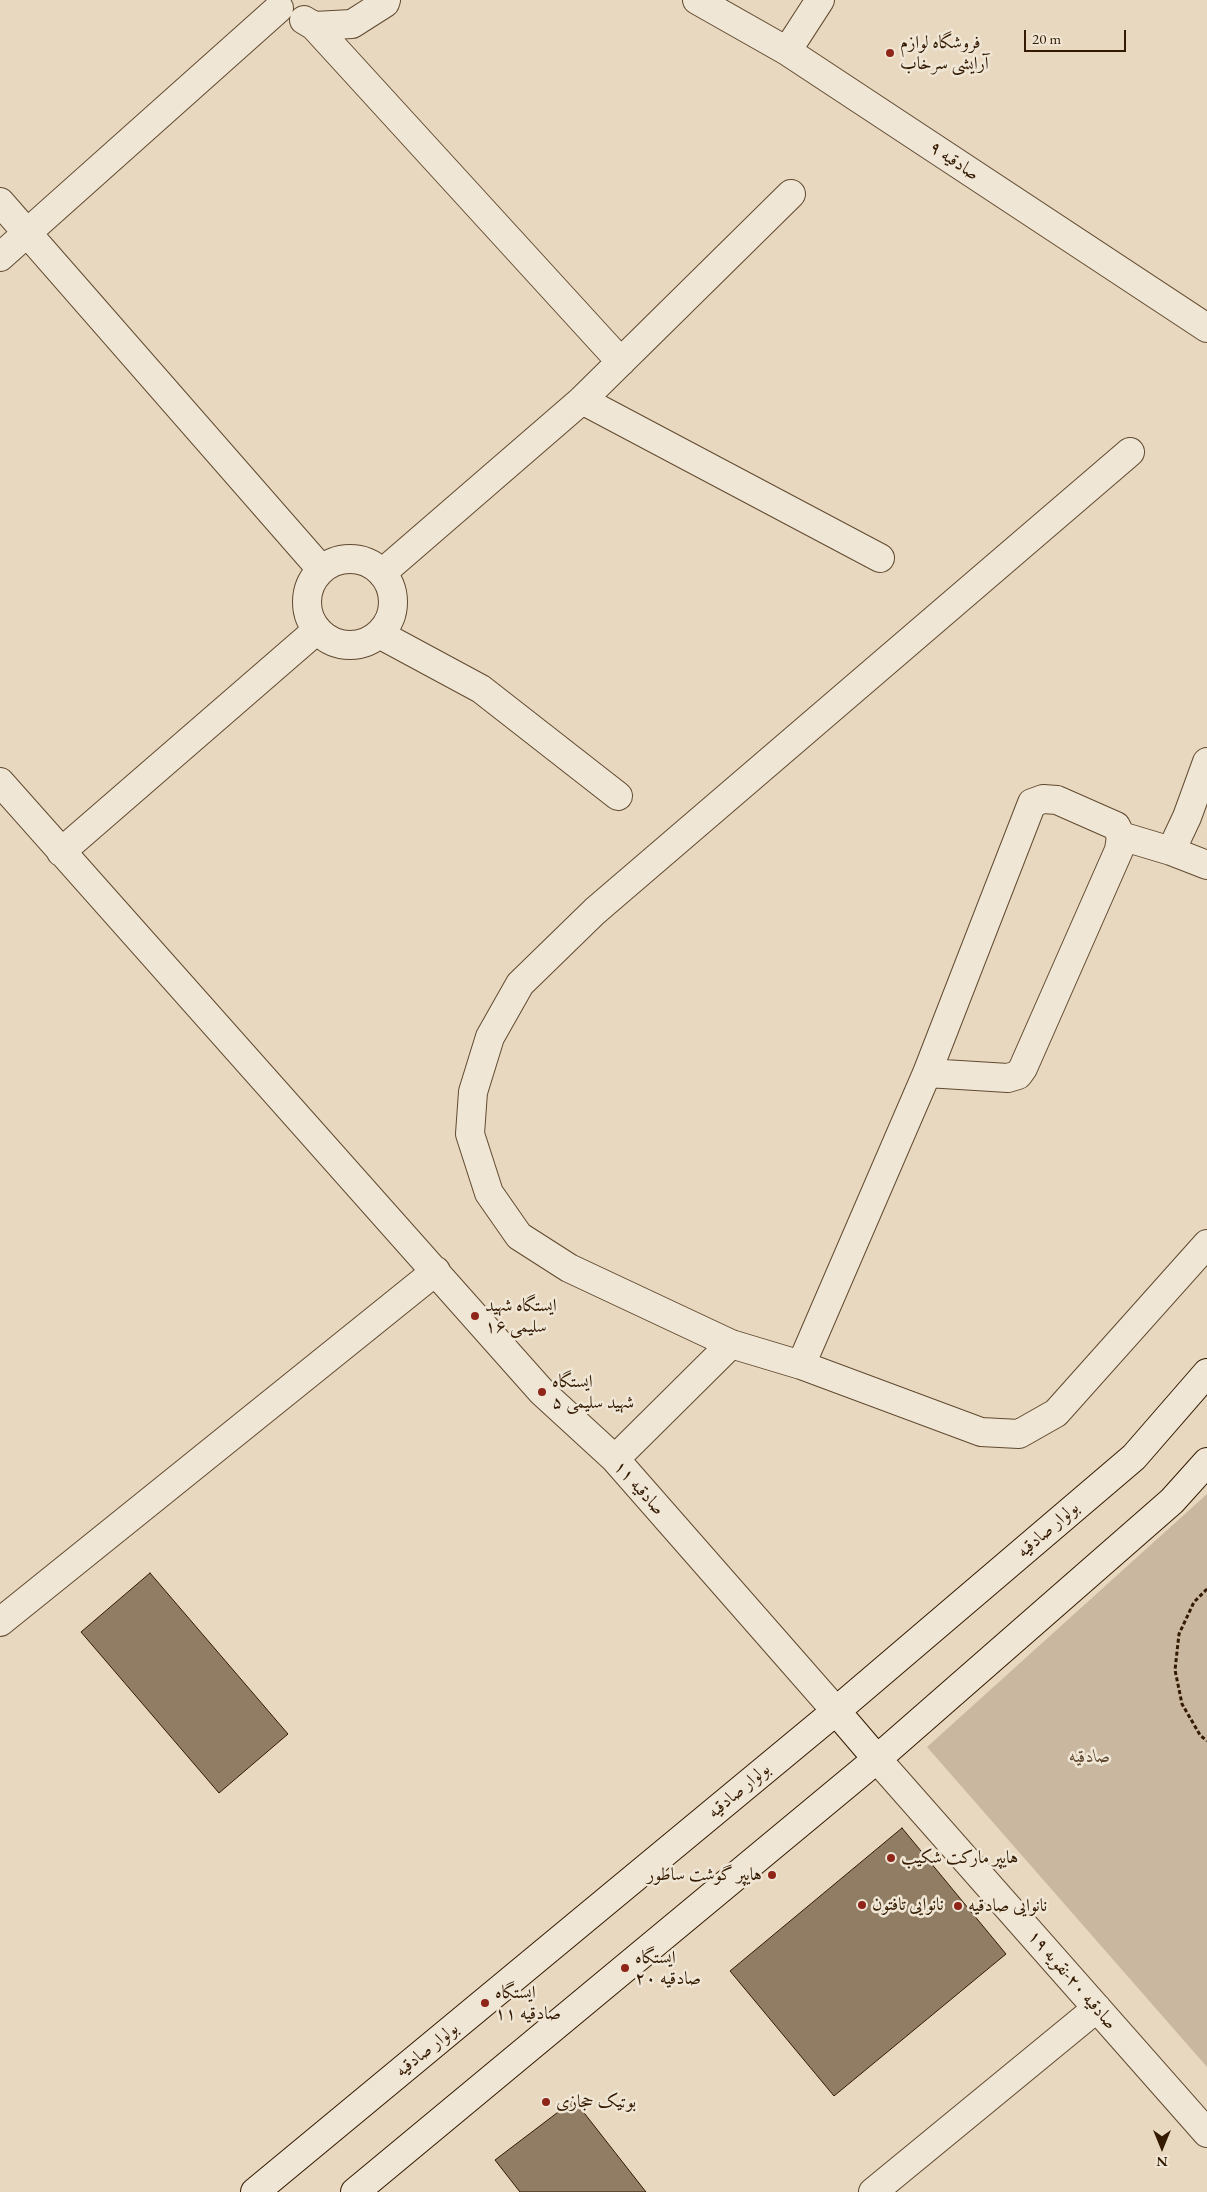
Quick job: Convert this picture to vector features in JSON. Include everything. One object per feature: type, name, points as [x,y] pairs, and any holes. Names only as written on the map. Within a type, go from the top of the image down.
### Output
[{"type":"street","points":[[314,26],[352,24],[386,0]]},
{"type":"street","name":"صادقیه ۹","points":[[697,0],[787,51],[1207,328]]},
{"type":"street","points":[[787,51],[820,0]]},
{"type":"street","points":[[0,257],[277,4],[314,26],[620,362]]},
{"type":"street","points":[[382,573],[582,400],[791,194]]},
{"type":"street","points":[[0,202],[321,569]]},
{"type":"street","points":[[582,400],[880,558]]},
{"type":"street","points":[[1130,452],[595,911],[520,984],[490,1037],[474,1092],[470,1134],[489,1193],[519,1236],[569,1268],[730,1344],[801,1365],[981,1432],[1019,1434],[1056,1413],[1207,1244]]},
{"type":"street","points":[[352,558],[369,563],[382,573],[391,588],[393,604],[389,621],[379,634],[364,643],[347,645],[330,640],[317,630],[308,616],[306,599],[310,583],[321,569],[336,561],[352,558]]},
{"type":"street","points":[[61,852],[317,630]]},
{"type":"street","points":[[379,634],[481,689],[618,796]]},
{"type":"street","points":[[1171,851],[1187,817],[1207,762]]},
{"type":"street","name":"صادقیه ۱۱","points":[[0,782],[542,1392],[615,1459],[877,1759]]},
{"type":"street","points":[[801,1365],[927,1073],[1032,803],[1044,799],[1057,800],[1116,826],[1121,836],[1119,850],[1023,1068],[1018,1075],[1008,1078],[927,1073]]},
{"type":"street","points":[[1121,836],[1171,851],[1207,865]]},
{"type":"street","points":[[0,1622],[436,1271]]},
{"type":"street","points":[[615,1459],[730,1344]]},
{"type":"street","name":"بولوار صادقیه","points":[[255,2192],[836,1711],[1134,1456],[1207,1373]]},
{"type":"street","points":[[355,2192],[877,1759],[1172,1501],[1207,1462]]},
{"type":"street","name":"صادقیه ۲۰-نقویه ۱۹","points":[[877,1759],[1207,2133]]},
{"type":"street","points":[[873,2192],[1097,2008]]},
{"type":"path","points":[[1207,1589],[1194,1602],[1179,1634],[1174,1670],[1182,1704],[1200,1735],[1207,1741]]},
{"type":"green space","name":"صادقیه","points":[[1207,1494],[1207,2067],[927,1747]]},
{"type":"building","points":[[150,1573],[288,1734],[219,1793],[81,1632]]},
{"type":"building","points":[[902,1828],[1006,1954],[834,2096],[730,1971]]},
{"type":"building","points":[[574,2100],[646,2192],[520,2192],[495,2160]]},
{"type":"place","name":"فروشگاه لوازم آرایشی سرخاب","points":[[890,53]]},
{"type":"place","name":"ایستگاه شهید سلیمی ۱۶","points":[[475,1316]]},
{"type":"place","name":"ایستگاه شهید سلیمی ۵","points":[[542,1392]]},
{"type":"place","name":"هایپر مارکت شکیب","points":[[891,1858]]},
{"type":"place","name":"هایپر گوشت ساطور","points":[[772,1875]]},
{"type":"place","name":"نانوایی تافتون","points":[[862,1905]]},
{"type":"place","name":"نانوایی صادقیه","points":[[958,1906]]},
{"type":"place","name":"ایستگاه صادقیه ۲۰","points":[[625,1968]]},
{"type":"place","name":"ایستگاه صادقیه ۱۱","points":[[485,2003]]},
{"type":"place","name":"بوتیک حجازی","points":[[546,2102]]}]
